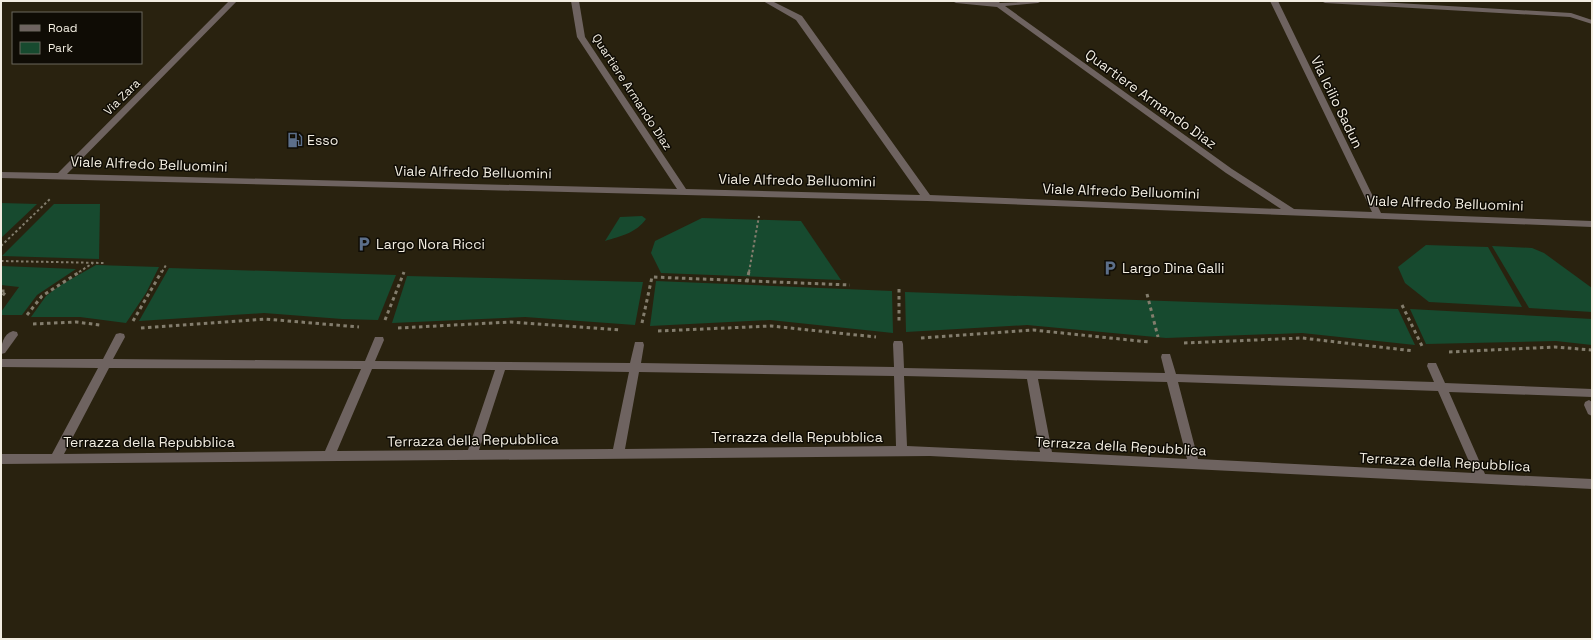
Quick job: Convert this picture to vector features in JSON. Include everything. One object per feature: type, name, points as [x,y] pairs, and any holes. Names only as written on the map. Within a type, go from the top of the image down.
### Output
[{"type":"street","name":"Via Zara","points":[[60,176],[233,1]]},
{"type":"street","name":"Quartiere Armando Diaz","points":[[575,1],[582,37],[683,191]]},
{"type":"street","points":[[767,1],[799,18],[927,198]]},
{"type":"street","points":[[956,1],[995,3],[1038,1]]},
{"type":"street","name":"Via Icilio Sadun","points":[[1274,1],[1377,214]]},
{"type":"street","points":[[1325,1],[1571,15],[1592,22]]},
{"type":"street","name":"Quartiere Armando Diaz","points":[[995,3],[1229,171],[1291,211]]},
{"type":"street","name":"Viale Alfredo Belluomini","points":[[1,175],[927,198],[1377,214],[1592,224]]},
{"type":"street","points":[[1,350],[13,335]]},
{"type":"street","points":[[56,458],[120,337]]},
{"type":"street","points":[[329,456],[379,340]]},
{"type":"street","points":[[898,344],[902,451]]},
{"type":"street","points":[[618,454],[638,345]]},
{"type":"street","points":[[1166,357],[1194,464]]},
{"type":"street","points":[[1,363],[502,365],[1171,379],[1440,387],[1588,401]]},
{"type":"street","points":[[472,455],[502,365]]},
{"type":"street","points":[[1432,366],[1440,387],[1482,478]]},
{"type":"street","points":[[1032,376],[1047,457]]},
{"type":"street","name":"Terrazza della Repubblica","points":[[1,459],[930,451],[1592,484]]},
{"type":"path","points":[[747,282],[760,216]]},
{"type":"path","points":[[1,261],[104,263]]},
{"type":"path","points":[[27,315],[42,296],[93,262]]},
{"type":"path","points":[[133,321],[166,265]]},
{"type":"path","points":[[385,322],[404,272]]},
{"type":"path","points":[[642,326],[652,277],[850,285]]},
{"type":"path","points":[[899,289],[899,324]]},
{"type":"path","points":[[1,291],[6,291],[1,298]]},
{"type":"path","points":[[1147,294],[1158,338]]},
{"type":"path","points":[[1402,305],[1423,347]]},
{"type":"path","points":[[135,328],[265,319],[361,328]]},
{"type":"path","points":[[29,324],[76,322],[105,326]]},
{"type":"path","points":[[390,328],[511,322],[625,330]]},
{"type":"path","points":[[656,331],[771,326],[884,337]]},
{"type":"path","points":[[914,338],[1033,330],[1152,343]]},
{"type":"path","points":[[1182,343],[1302,338],[1418,352]]},
{"type":"path","points":[[1448,352],[1555,347],[1592,350]]},
{"type":"green space","points":[[1,203],[37,204],[1,238]]},
{"type":"green space","points":[[54,204],[100,204],[99,259],[2,256]]},
{"type":"green space","points":[[642,216],[646,219],[638,228],[605,241],[620,217]]},
{"type":"green space","points":[[702,218],[801,221],[841,280],[661,273],[651,253],[655,241]]},
{"type":"green space","points":[[1426,245],[1488,247],[1522,307],[1429,302],[1405,283],[1398,267]]},
{"type":"green space","points":[[1492,246],[1532,248],[1544,253],[1592,288],[1592,312],[1529,308]]},
{"type":"green space","points":[[96,265],[159,267],[146,293],[126,323],[80,317],[31,317],[46,296],[59,286]]},
{"type":"green space","points":[[1,266],[76,269],[37,295],[22,315],[1,315],[1,312],[19,287],[1,285]]},
{"type":"green space","points":[[169,268],[396,275],[378,320],[342,319],[264,313],[139,321]]},
{"type":"green space","points":[[407,276],[643,282],[635,325],[525,317],[392,323]]},
{"type":"green space","points":[[656,281],[892,291],[893,333],[770,320],[650,326]]},
{"type":"green space","points":[[905,292],[1398,309],[1415,345],[1302,333],[1166,338],[1027,325],[906,332]]},
{"type":"green space","points":[[1410,309],[1592,319],[1592,345],[1556,341],[1426,344]]},
{"type":"place","name":"Esso","points":[[295,140]]},
{"type":"place","name":"Largo Nora Ricci","points":[[364,244]]},
{"type":"place","name":"Largo Dina Galli","points":[[1110,268]]}]
